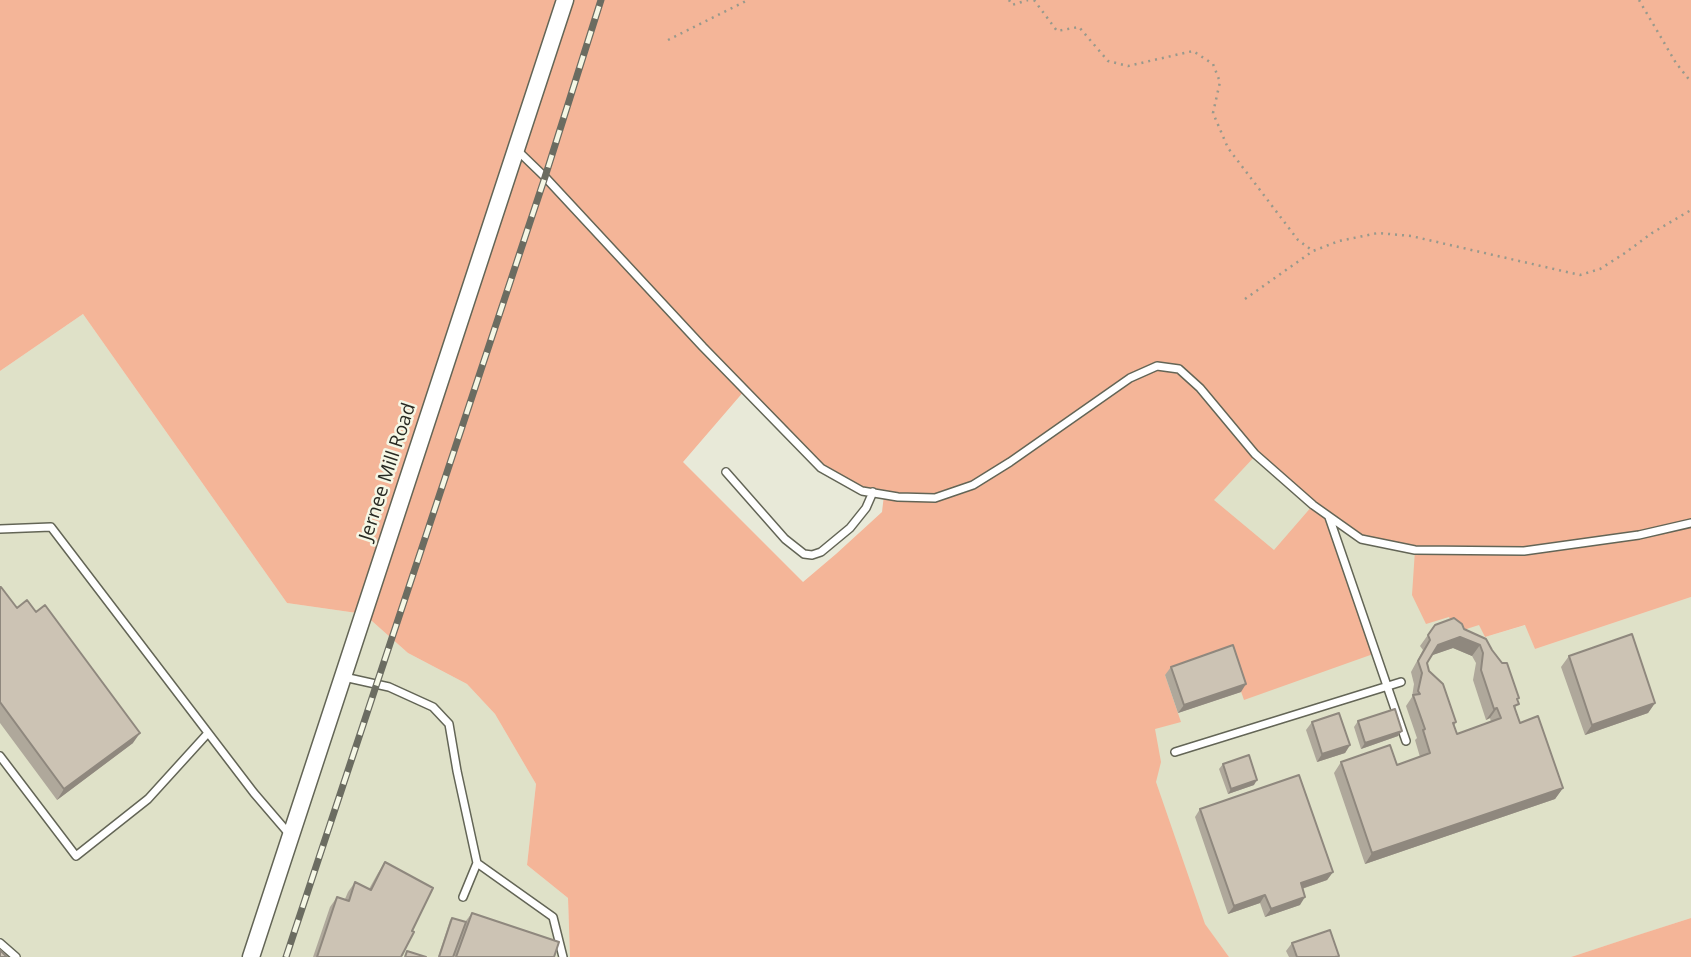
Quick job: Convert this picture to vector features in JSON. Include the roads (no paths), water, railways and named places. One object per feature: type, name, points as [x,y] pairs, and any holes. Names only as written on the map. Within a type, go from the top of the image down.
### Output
[{"type":"street","name":"Jernee Mill Road","points":[[251,957],[565,0]]},
{"type":"lane","points":[[517,150],[821,468],[862,491],[898,497],[934,498],[972,485],[1010,462],[1130,378],[1157,366],[1179,369],[1200,388],[1255,454],[1313,505],[1360,539],[1415,550],[1524,551],[1639,535],[1691,523]]},
{"type":"lane","points":[[726,472],[785,539],[804,554],[821,552],[850,528],[866,508],[873,492]]},
{"type":"lane","points":[[1329,516],[1406,741]]},
{"type":"lane","points":[[0,529],[51,527],[254,793],[291,836]]},
{"type":"lane","points":[[344,677],[389,687],[433,707],[449,724],[477,863],[463,897]]},
{"type":"lane","points":[[1175,752],[1401,682]]},
{"type":"lane","points":[[0,756],[76,856],[148,799],[208,733]]},
{"type":"lane","points":[[477,863],[553,917],[563,957]]},
{"type":"lane","points":[[0,943],[16,957]]},
{"type":"railway","points":[[286,957],[545,177],[601,0]]}]
